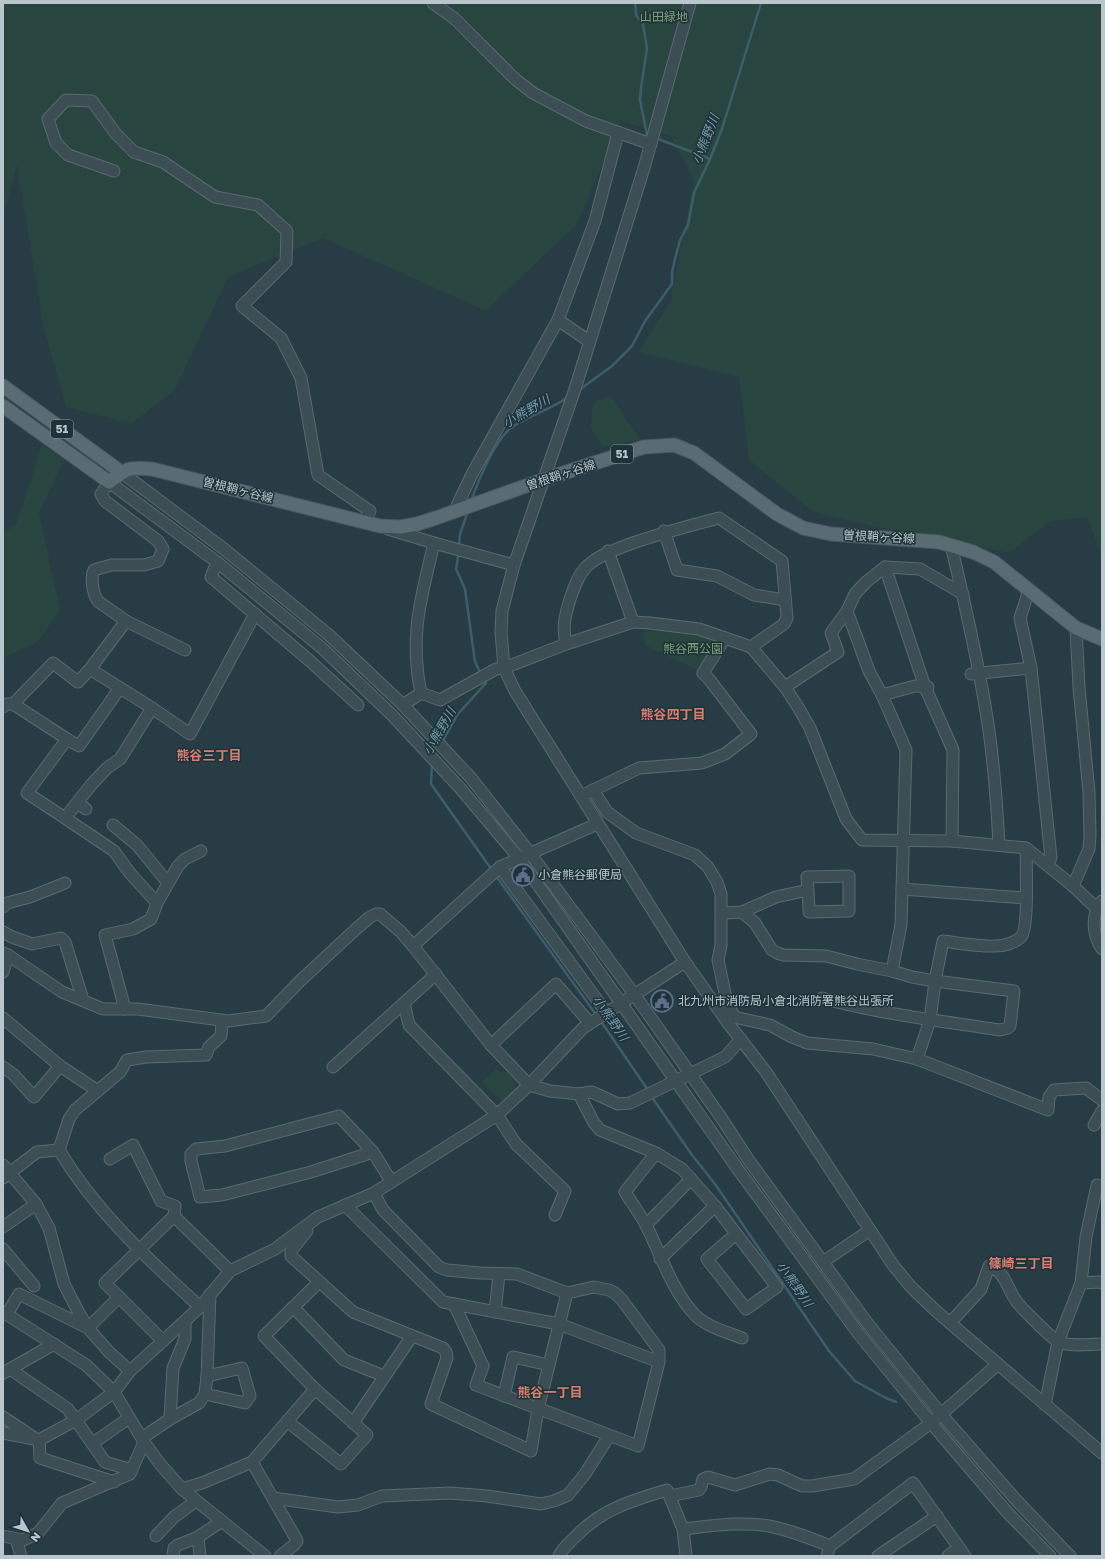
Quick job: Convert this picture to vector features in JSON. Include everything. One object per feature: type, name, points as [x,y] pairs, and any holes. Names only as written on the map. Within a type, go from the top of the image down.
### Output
[{"type":"main road","name":"51","points":[[3,386],[121,472]]},
{"type":"main road","name":"51","points":[[3,406],[109,482]]},
{"type":"main road","name":"曽根鞘ヶ谷線","points":[[109,482],[121,472],[134,467],[152,469],[380,526],[400,527],[418,524],[545,479],[644,447],[674,445],[694,453],[776,514],[803,528],[831,534],[921,540],[951,545],[973,552],[994,562],[1076,628],[1102,639]]},
{"type":"street","points":[[433,3],[455,19],[515,79],[533,93],[574,116],[651,144]]},
{"type":"street","points":[[690,3],[651,144],[573,395],[514,565],[502,611],[501,632],[504,668],[514,691],[685,962],[731,1020],[741,1039],[784,1098],[893,1266],[911,1287],[950,1323],[1102,1453]]},
{"type":"street","points":[[114,171],[68,155],[56,143],[48,119],[66,100],[92,101],[116,134],[134,152],[163,162],[215,197],[258,205],[287,231],[286,262],[242,306],[281,338],[301,378],[318,475],[370,511],[363,522]]},
{"type":"street","points":[[454,512],[472,474],[558,320],[595,221],[618,133]]},
{"type":"street","points":[[558,320],[589,341]]},
{"type":"street","points":[[121,472],[224,549],[329,634],[403,705],[471,778],[530,853],[634,994],[748,1159],[868,1324],[941,1414],[1017,1501],[1070,1556]]},
{"type":"street","points":[[185,650],[126,621],[99,602],[96,598],[92,574],[94,570],[111,565],[144,565],[158,561],[163,549],[158,541],[105,501],[101,494],[109,482],[217,562],[322,648],[370,693],[460,788],[519,858],[737,1168],[858,1333],[931,1423],[1007,1512],[1050,1556]]},
{"type":"street","points":[[566,644],[563,632],[564,620],[577,581],[586,567],[595,559],[608,551],[664,531],[719,518],[782,561],[787,618],[784,624],[751,647]]},
{"type":"street","points":[[380,526],[434,543],[514,565]]},
{"type":"street","points":[[664,531],[677,570],[717,576],[754,595],[785,600]]},
{"type":"street","points":[[420,694],[415,649],[416,628],[418,611],[434,543]]},
{"type":"street","points":[[951,545],[963,594],[975,674],[988,726],[996,799],[999,845]]},
{"type":"street","points":[[608,551],[633,622]]},
{"type":"street","points":[[217,562],[211,577],[358,704]]},
{"type":"street","points":[[785,687],[838,652],[831,633],[847,611],[855,594],[866,582],[885,567],[920,569],[963,594]]},
{"type":"street","points":[[885,567],[926,687],[953,750],[952,841]]},
{"type":"street","points":[[1029,590],[1020,618],[1032,668],[1051,858],[1047,864]]},
{"type":"street","points":[[847,611],[869,671],[882,694],[906,750],[901,925],[892,971]]},
{"type":"street","points":[[90,669],[190,734],[255,614]]},
{"type":"street","points":[[120,688],[79,746],[8,706],[53,663],[78,682],[90,669],[126,621]]},
{"type":"street","points":[[403,705],[420,694],[440,700],[496,669],[504,668],[566,644],[633,622],[699,629],[751,647],[785,687],[810,728],[846,820],[862,840],[952,841],[1026,848],[1073,886],[1099,904],[1093,931],[1102,949]]},
{"type":"street","points":[[1073,886],[1089,848],[1090,836],[1089,793],[1079,687],[1076,628]]},
{"type":"street","points":[[581,796],[639,768],[702,763],[726,754],[751,734],[703,673],[724,638]]},
{"type":"street","points":[[975,674],[1032,668]]},
{"type":"street","points":[[882,694],[915,686],[926,687]]},
{"type":"street","points":[[65,818],[81,806],[108,768],[120,759],[152,708]]},
{"type":"street","points":[[67,739],[27,793],[114,851],[129,872],[157,903]]},
{"type":"street","points":[[593,790],[607,812],[636,833],[695,855],[708,867],[717,882],[721,894],[721,945],[718,960],[731,1020]]},
{"type":"street","points":[[413,946],[500,867],[597,824]]},
{"type":"street","points":[[113,825],[137,845],[168,883]]},
{"type":"street","points":[[917,1059],[930,1020],[935,982],[943,941],[994,946],[1013,942],[1022,936],[1026,898],[1026,848]]},
{"type":"street","points":[[125,1009],[105,935],[133,929],[151,919],[157,903],[178,866],[185,859],[201,851]]},
{"type":"street","points":[[500,867],[606,1012]]},
{"type":"street","points":[[849,876],[849,911],[809,912],[808,890],[807,877],[849,876]]},
{"type":"street","points":[[3,907],[7,903],[30,897],[65,883]]},
{"type":"street","points":[[902,889],[1026,898]]},
{"type":"street","points":[[722,913],[742,912],[776,897],[808,890]]},
{"type":"street","points":[[742,912],[755,923],[772,950],[783,955],[826,956],[935,982],[1014,991],[1010,1026],[1000,1030],[930,1020],[822,998]]},
{"type":"street","points":[[3,972],[5,954],[62,992],[103,1009],[146,1010],[206,1018],[222,1022],[266,1016],[311,970],[356,929],[370,917],[380,914],[401,932],[436,974],[491,1045],[529,1085],[550,1092],[579,1094],[592,1092],[618,1104],[630,1103],[725,1057],[741,1039]]},
{"type":"street","points":[[3,932],[32,944],[61,938],[65,942],[83,1000]]},
{"type":"street","points":[[3,1432],[39,1440],[76,1420],[114,1392],[130,1371],[200,1308],[230,1271],[275,1249],[318,1217],[374,1193],[497,1115],[529,1085],[582,1028],[685,962]]},
{"type":"street","points":[[333,1067],[436,974]]},
{"type":"street","points":[[491,1045],[556,984],[590,1023]]},
{"type":"street","points":[[404,1003],[409,1025],[497,1115],[516,1144],[564,1191],[554,1215]]},
{"type":"street","points":[[3,1018],[60,1066],[98,1091]]},
{"type":"street","points":[[731,1020],[770,1025],[806,1043],[873,1049],[917,1059],[1048,1110],[1049,1097],[1054,1090],[1086,1088],[1102,1100]]},
{"type":"street","points":[[59,1150],[72,1114],[87,1098],[98,1091],[120,1072],[127,1060],[146,1057],[206,1055],[209,1047],[221,1036],[222,1022]]},
{"type":"street","points":[[3,1067],[13,1074],[34,1097],[60,1066]]},
{"type":"street","points":[[579,1094],[594,1123],[600,1130],[656,1154],[682,1169],[715,1206],[777,1287],[746,1308],[706,1259],[736,1234]]},
{"type":"street","points":[[1094,1125],[1102,1111]]},
{"type":"street","points":[[373,1152],[311,1172],[222,1195],[200,1197],[191,1161],[191,1154],[196,1149],[225,1146],[339,1116],[373,1152],[391,1181]]},
{"type":"street","points":[[110,1159],[133,1145],[161,1201],[175,1206],[174,1216],[140,1251],[105,1283],[163,1341]]},
{"type":"street","points":[[59,1150],[37,1152],[5,1172],[36,1204],[49,1228],[64,1284],[88,1328],[109,1352],[130,1371]]},
{"type":"street","points":[[59,1150],[85,1190],[107,1217],[140,1251],[200,1308]]},
{"type":"street","points":[[656,1154],[625,1192],[646,1225],[660,1259],[681,1295],[696,1315],[705,1322],[742,1338]]},
{"type":"street","points":[[646,1225],[691,1179]]},
{"type":"street","points":[[1045,1405],[1058,1342],[1081,1284],[1086,1237],[1097,1185]]},
{"type":"street","points":[[374,1193],[383,1210],[439,1267],[447,1270],[517,1274],[567,1293],[594,1286],[615,1293],[622,1300],[659,1350],[659,1362],[638,1446],[476,1385],[483,1366],[454,1304]]},
{"type":"street","points":[[3,1227],[36,1204]]},
{"type":"street","points":[[345,1205],[443,1302],[559,1324],[659,1362]]},
{"type":"street","points":[[660,1259],[715,1206]]},
{"type":"street","points":[[174,1216],[230,1271]]},
{"type":"street","points":[[318,1217],[291,1251],[291,1256],[353,1312],[443,1348],[446,1352],[447,1358],[431,1404],[531,1451],[538,1409],[567,1293]]},
{"type":"street","points":[[823,1262],[870,1230]]},
{"type":"street","points":[[3,1249],[34,1286]]},
{"type":"street","points":[[950,1323],[980,1289],[989,1266],[1004,1276],[1015,1299],[1058,1342],[1074,1345],[1102,1344]]},
{"type":"street","points":[[495,1312],[499,1274]]},
{"type":"street","points":[[288,1421],[341,1464],[366,1435],[315,1389],[264,1336],[318,1282]]},
{"type":"street","points":[[1081,1284],[1102,1283]]},
{"type":"street","points":[[88,1328],[19,1294],[5,1313],[86,1365],[114,1392],[143,1440],[160,1464],[182,1489],[265,1556]]},
{"type":"street","points":[[3,1536],[23,1540],[38,1533],[62,1503],[130,1474],[143,1440],[170,1419],[199,1403],[205,1394],[207,1376],[210,1294]]},
{"type":"street","points":[[88,1328],[119,1297]]},
{"type":"street","points":[[293,1307],[344,1360],[384,1376]]},
{"type":"street","points":[[170,1419],[173,1368],[185,1339],[185,1321]]},
{"type":"street","points":[[353,1423],[412,1336]]},
{"type":"street","points":[[54,1344],[7,1371],[68,1409],[105,1462],[132,1470]]},
{"type":"street","points":[[504,1396],[513,1357],[549,1365]]},
{"type":"street","points":[[670,1496],[699,1490],[703,1479],[708,1477],[736,1485],[770,1474],[778,1475],[802,1486],[812,1486],[854,1479],[931,1423],[998,1364]]},
{"type":"street","points":[[205,1394],[245,1403],[250,1396],[242,1368],[207,1376]]},
{"type":"street","points":[[182,1489],[202,1483],[252,1462],[315,1389]]},
{"type":"street","points":[[3,1417],[39,1440]]},
{"type":"street","points":[[93,1443],[129,1418]]},
{"type":"street","points":[[273,1498],[338,1507],[358,1505],[382,1496],[450,1493],[487,1496],[541,1504],[554,1501],[568,1495],[585,1474],[609,1436]]},
{"type":"street","points":[[39,1440],[40,1458],[114,1482]]},
{"type":"street","points":[[252,1462],[297,1542],[280,1556]]},
{"type":"street","points":[[683,1529],[737,1524],[768,1526],[806,1536],[828,1551],[913,1483],[962,1552],[948,1556]]},
{"type":"street","points":[[559,1556],[585,1526],[603,1513],[618,1505],[667,1490],[683,1529],[686,1556]]},
{"type":"street","points":[[156,1536],[174,1517],[196,1501]]},
{"type":"street","points":[[878,1556],[937,1516]]},
{"type":"street","points":[[173,1556],[172,1553],[174,1548],[178,1545],[198,1537],[222,1521]]},
{"type":"street","points":[[198,1537],[200,1556]]},
{"type":"street","points":[[16,1539],[21,1556]]},
{"type":"green space","name":"山田緑地","points":[[3,3],[1102,3],[1102,560],[1088,517],[1050,521],[1010,553],[873,526],[813,512],[749,460],[739,377],[639,352],[670,302],[694,181],[671,136],[621,121],[577,224],[486,311],[323,238],[228,277],[175,390],[131,424],[66,407],[43,326],[17,165],[3,217]]},
{"type":"green space","points":[[610,395],[640,440],[603,447],[590,427],[593,403]]},
{"type":"green space","points":[[42,444],[64,460],[39,513],[60,609],[38,642],[3,658],[3,534],[17,523]]},
{"type":"green space","name":"熊谷西公園","points":[[659,630],[700,633],[720,639],[701,672],[645,645],[643,632]]},
{"type":"green space","points":[[496,1068],[500,1072],[509,1072],[518,1080],[515,1083],[515,1088],[517,1090],[504,1103],[482,1083]]},
{"type":"waterway","points":[[635,3],[636,15],[643,24],[647,48],[640,100],[647,135],[650,136]]},
{"type":"waterway","name":"小熊野川","points":[[579,390],[612,366],[632,346],[645,321],[672,284],[672,272],[675,259],[680,240],[688,225],[694,193],[722,129],[761,3]]},
{"type":"waterway","points":[[656,138],[710,159]]},
{"type":"waterway","name":"小熊野川","points":[[471,501],[493,451],[505,434],[518,423],[554,406],[568,397]]},
{"type":"waterway","name":"小熊野川","points":[[459,547],[460,534],[468,511]]},
{"type":"waterway","name":"小熊野川","points":[[459,552],[456,569],[465,589],[475,662],[481,674]]},
{"type":"waterway","name":"小熊野川","points":[[442,742],[458,714],[486,683],[483,679]]},
{"type":"waterway","name":"小熊野川","points":[[432,763],[431,784],[492,870]]},
{"type":"waterway","name":"小熊野川","points":[[496,876],[597,1016]]},
{"type":"waterway","name":"小熊野川","points":[[600,1020],[648,1090]]},
{"type":"waterway","name":"小熊野川","points":[[651,1096],[692,1155],[715,1184],[829,1351],[855,1381],[896,1402]]},
{"type":"place","name":"小倉熊谷郵便局","points":[[523,875]]},
{"type":"place","name":"北九州市消防局小倉北消防署熊谷出張所","points":[[662,1001]]},
{"type":"district","name":"熊谷四丁目","points":[[673,714]]},
{"type":"district","name":"熊谷三丁目","points":[[209,755]]},
{"type":"district","name":"篠崎三丁目","points":[[1021,1263]]},
{"type":"district","name":"熊谷一丁目","points":[[550,1392]]}]
